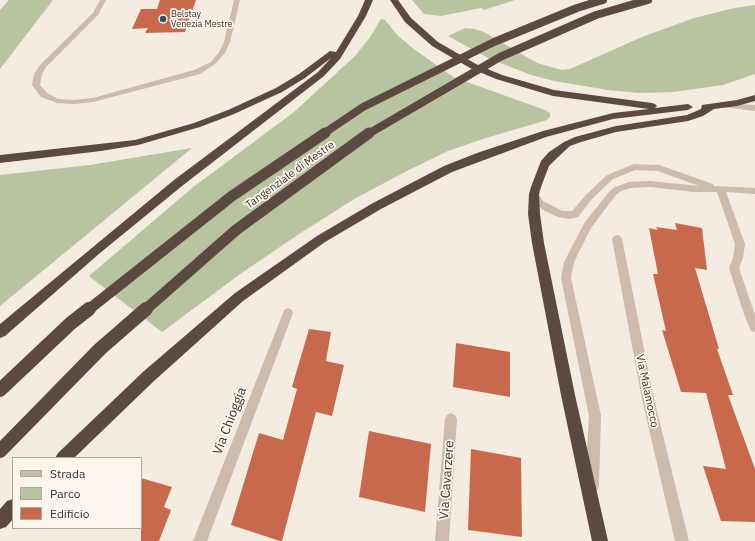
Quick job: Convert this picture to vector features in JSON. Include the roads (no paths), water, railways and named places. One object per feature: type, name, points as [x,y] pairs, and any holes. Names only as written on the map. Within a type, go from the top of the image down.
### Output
[{"type":"highway","points":[[0,332],[96,250],[178,183],[321,74],[337,57],[347,42],[362,16],[369,0]]},
{"type":"highway","points":[[394,0],[408,20],[435,44],[473,66],[499,77],[553,93],[641,105],[688,107],[717,106],[755,98]]},
{"type":"highway","name":"Tangenziale di Mestre","points":[[0,390],[71,323],[232,196],[363,107],[494,42],[577,8],[603,0]]},
{"type":"highway","name":"Tangenziale di Mestre","points":[[0,451],[100,349],[236,230],[372,131],[500,57],[596,15],[648,0]]},
{"type":"highway","points":[[0,159],[135,143],[197,125],[232,112],[279,90],[302,76],[347,42]]},
{"type":"highway","points":[[600,541],[568,395],[538,243],[534,194],[545,164],[560,149],[578,139],[616,129],[688,118],[717,106]]},
{"type":"highway","points":[[64,457],[149,376],[239,297],[321,239],[377,206],[453,167],[550,132],[613,116],[688,107]]},
{"type":"highway","points":[[0,521],[12,508]]},
{"type":"street","points":[[103,0],[96,14],[43,66],[38,74],[36,85],[44,95],[58,101],[74,102],[197,72],[213,62],[222,53],[227,42],[237,0]]},
{"type":"street","points":[[717,106],[755,108]]},
{"type":"street","points":[[534,194],[540,202],[552,211],[564,215],[574,215],[589,197],[610,178],[618,173],[634,167],[659,168],[720,189]]},
{"type":"street","points":[[591,501],[595,416],[566,278],[569,262],[588,225],[612,194],[625,186],[650,184],[694,189],[755,191]]},
{"type":"street","points":[[720,189],[740,244],[738,258],[734,268],[749,314],[755,327]]},
{"type":"street","name":"Via Malamocco","points":[[617,239],[648,400],[682,541]]},
{"type":"street","name":"Via Chioggia","points":[[200,541],[288,313]]},
{"type":"street","name":"Via Cavarzere","points":[[442,541],[451,419]]},
{"type":"place","name":"Belstay Venezia Mestre","points":[[163,19]]}]
